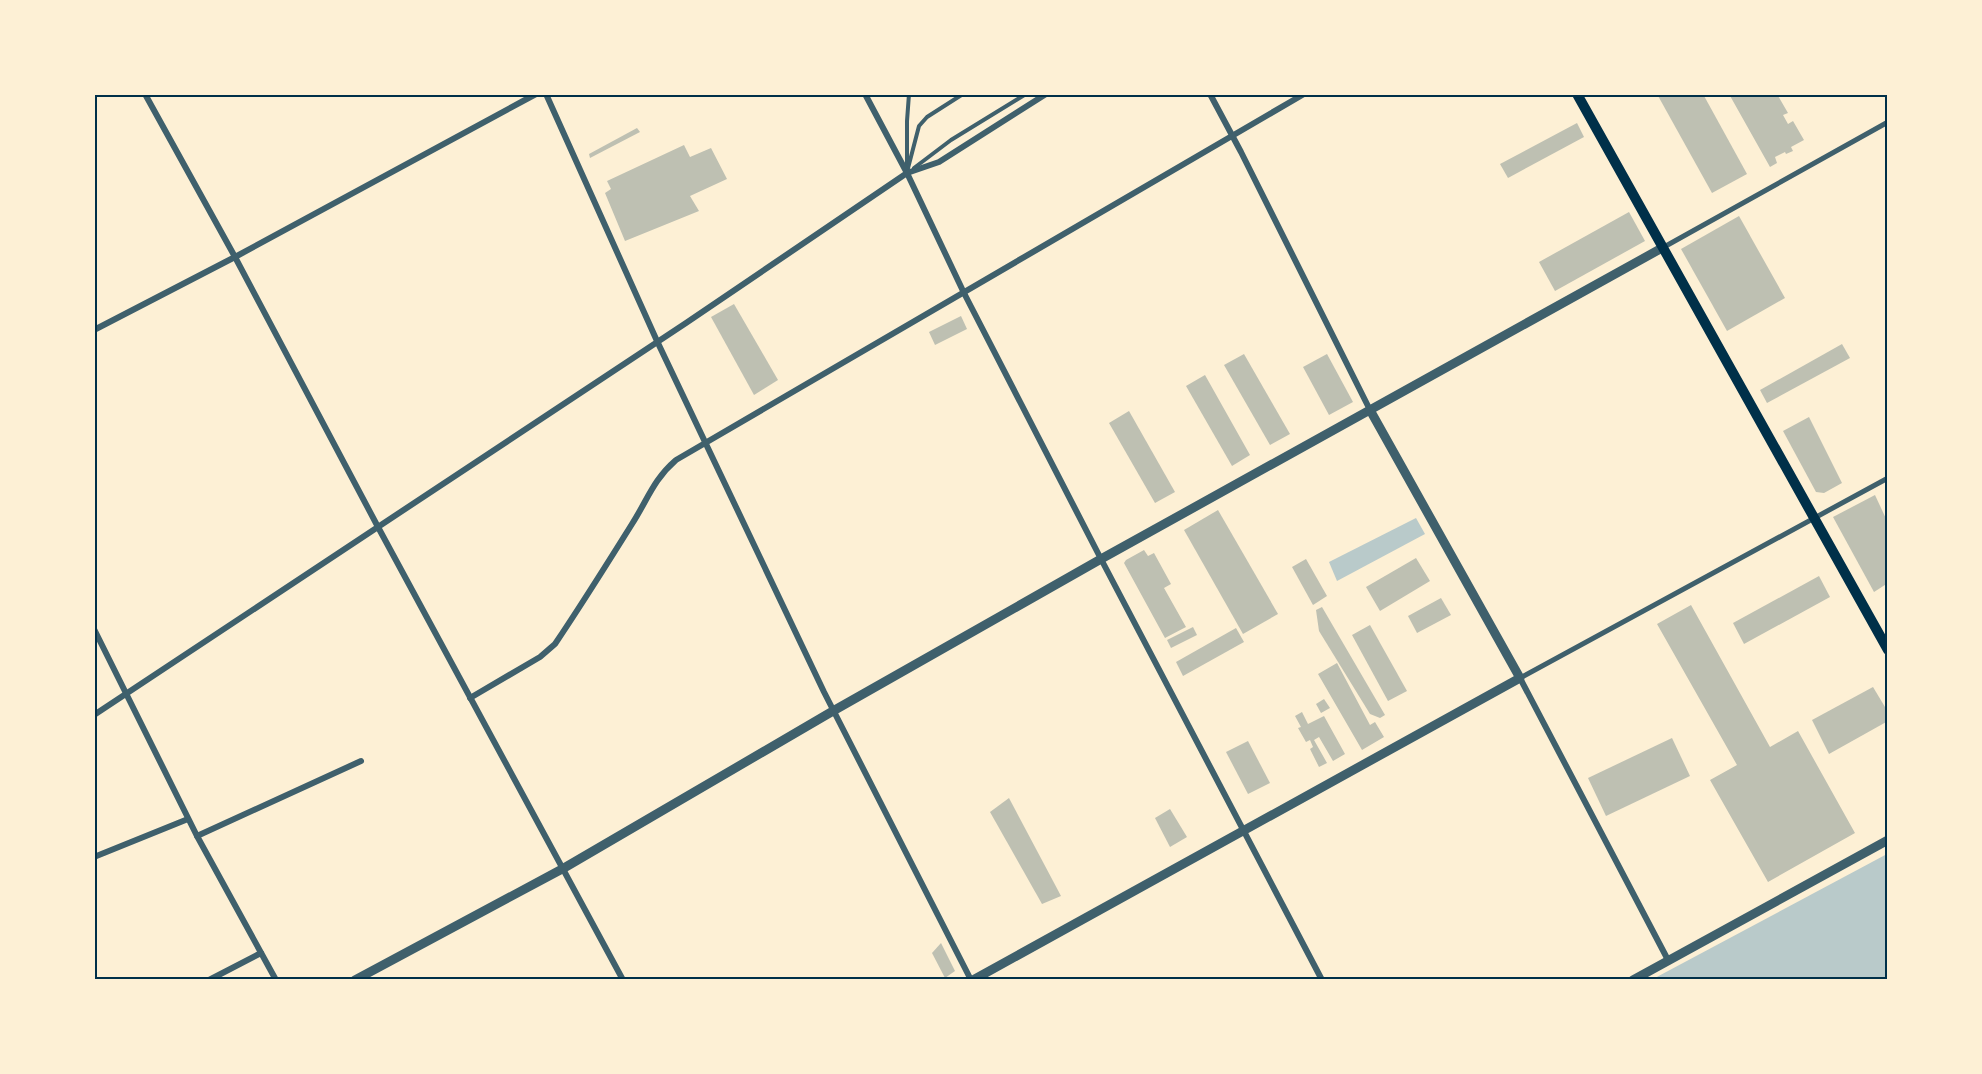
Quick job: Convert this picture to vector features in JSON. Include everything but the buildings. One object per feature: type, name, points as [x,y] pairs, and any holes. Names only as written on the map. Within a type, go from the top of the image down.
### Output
[{"type":"main road","points":[[1577,94],[1887,650]]},
{"type":"street","points":[[146,94],[623,980]]},
{"type":"street","points":[[94,330],[235,257],[536,94]]},
{"type":"street","points":[[546,94],[657,341],[833,711],[972,980],[1887,478]]},
{"type":"street","points":[[865,94],[1101,559],[1322,980]]},
{"type":"street","points":[[94,715],[907,173],[939,162],[1046,94]]},
{"type":"street","points":[[1210,94],[1370,410],[1520,678],[1668,960]]},
{"type":"street","points":[[470,698],[540,657],[555,644],[662,473],[676,460],[1304,94]]},
{"type":"street","points":[[355,980],[564,868],[833,711],[1101,559],[1887,122]]},
{"type":"street","points":[[94,629],[188,819],[276,980]]},
{"type":"street","points":[[197,836],[360,761]]},
{"type":"street","points":[[94,857],[188,819]]},
{"type":"street","points":[[1633,980],[1887,840]]},
{"type":"street","points":[[209,980],[261,953]]},
{"type":"lane","points":[[907,173],[909,94]]},
{"type":"lane","points":[[907,173],[919,126],[927,117],[963,94]]},
{"type":"lane","points":[[907,173],[951,140],[1026,94]]},
{"type":"shaded area","points":[[1416,518],[1425,534],[1337,581],[1329,562]]},
{"type":"shaded area","points":[[1887,854],[1887,979],[1653,979]]}]
